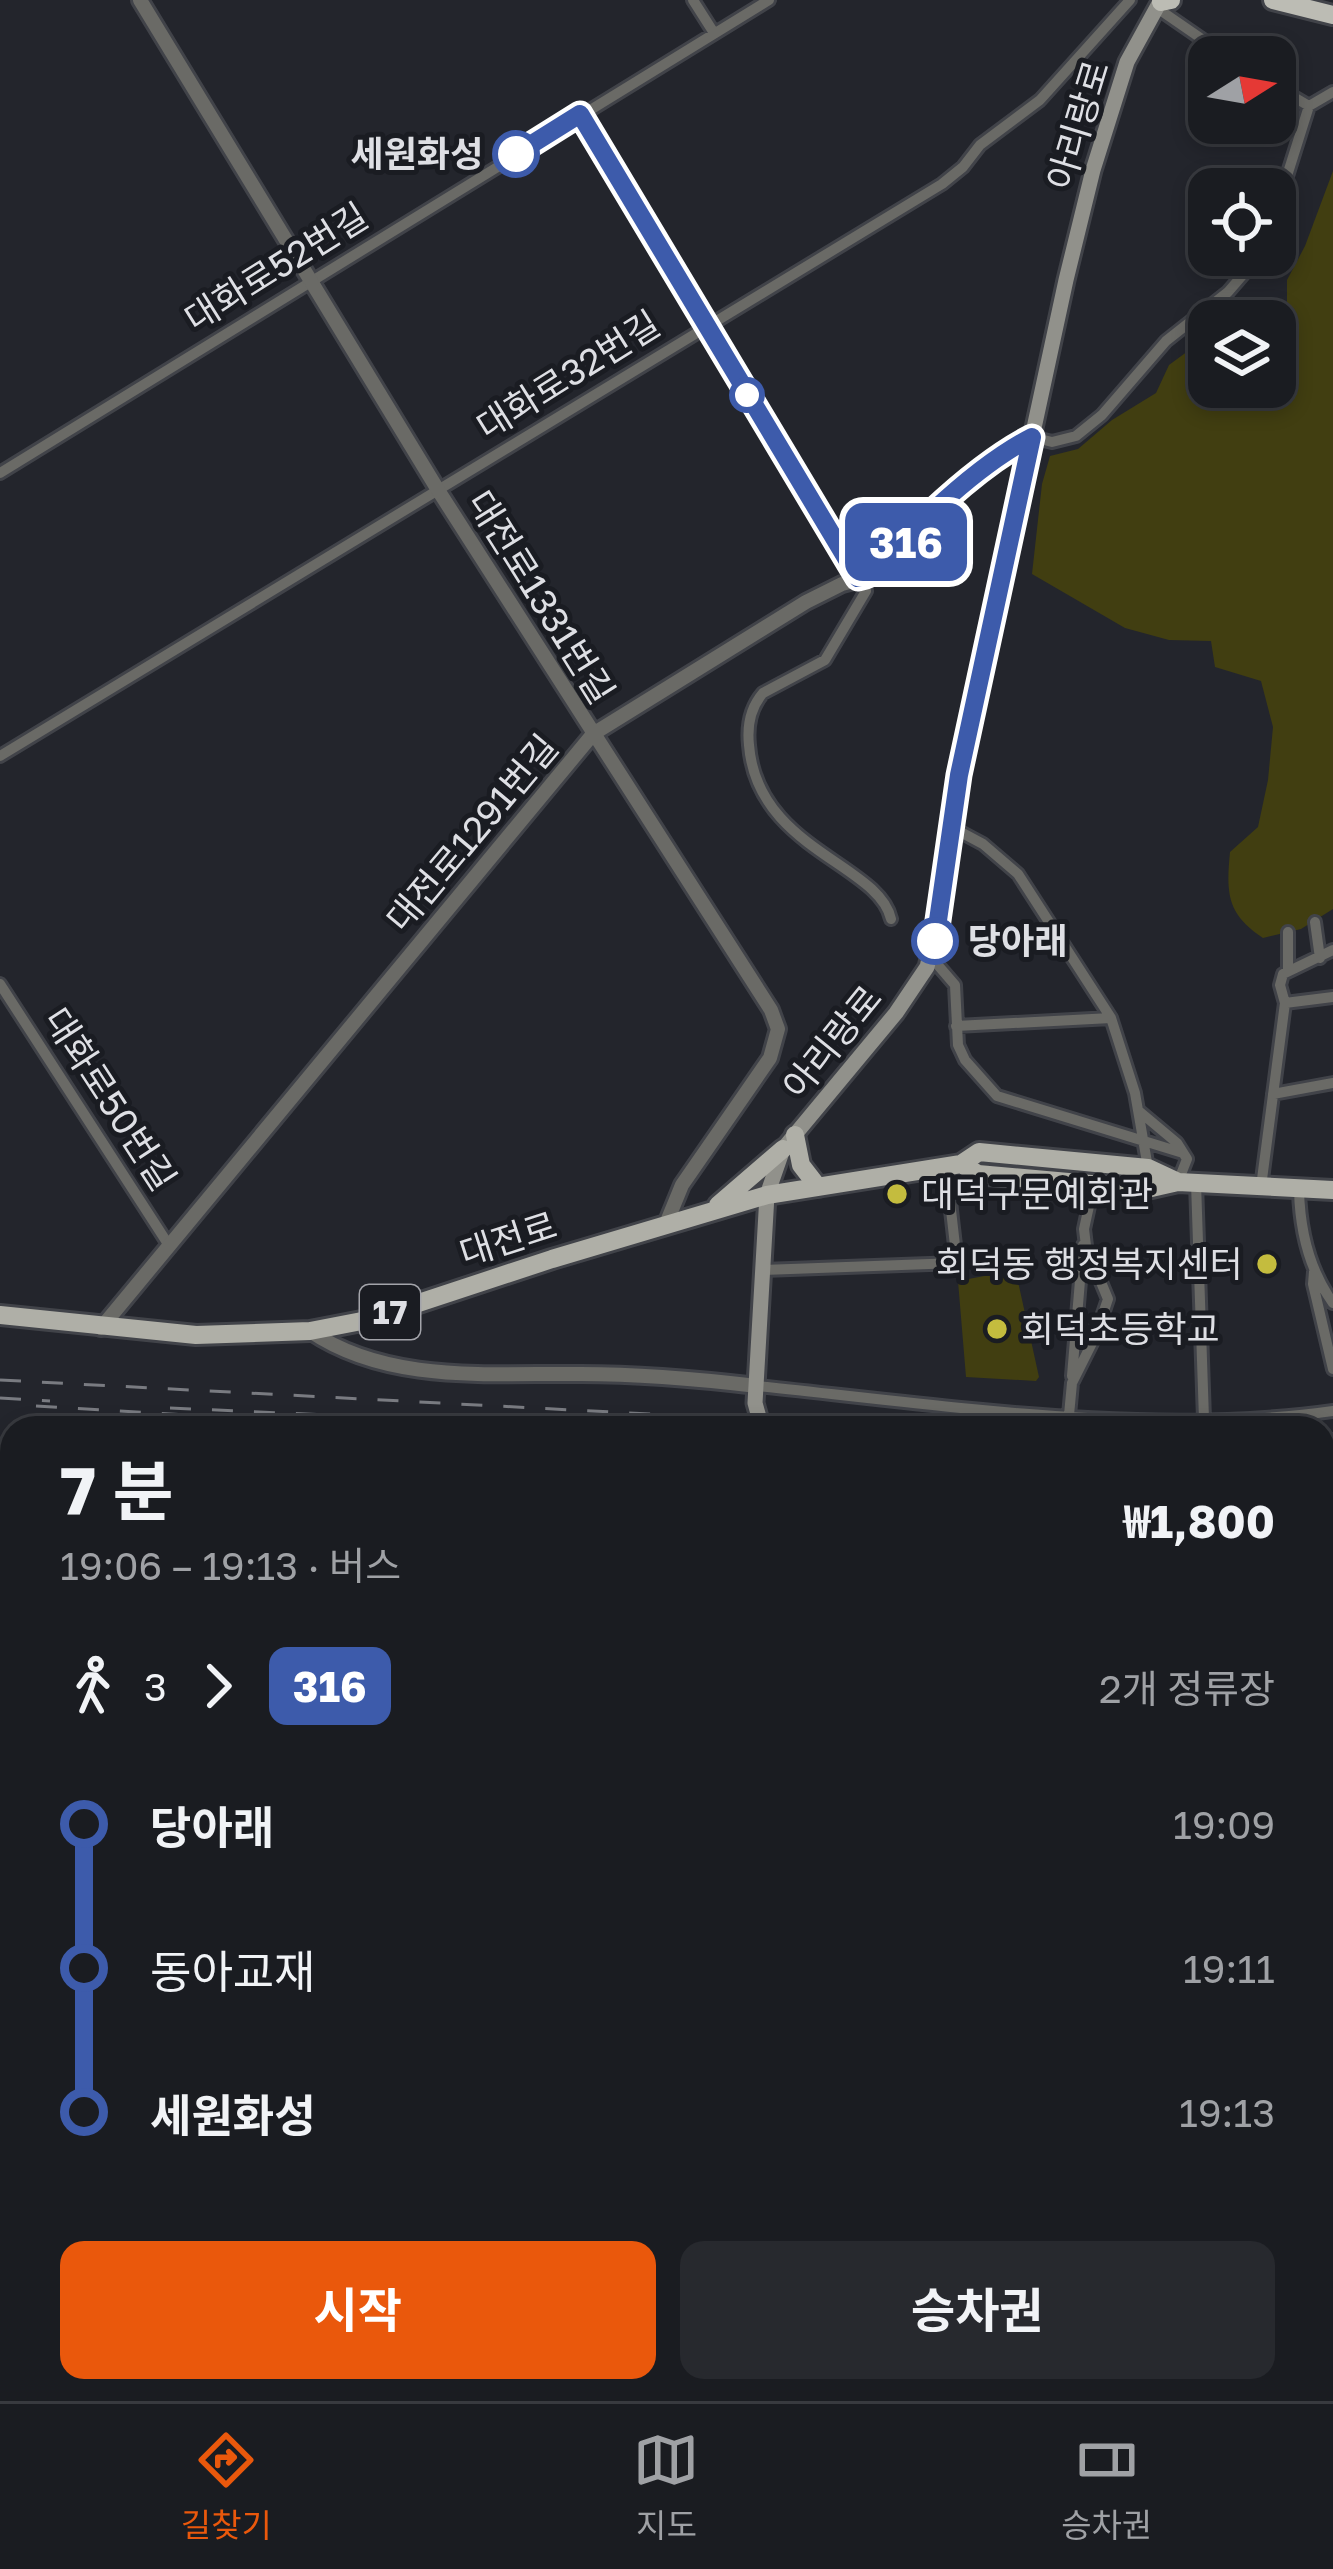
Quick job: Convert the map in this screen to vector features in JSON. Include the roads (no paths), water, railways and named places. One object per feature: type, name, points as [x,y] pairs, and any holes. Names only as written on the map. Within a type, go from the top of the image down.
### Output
[{"type":"highway","points":[[1273,0],[1333,15]]},
{"type":"main road","name":"아리랑로","points":[[759,1416],[755,1403],[766,1195],[789,1143],[917,986],[930,956],[959,775],[1093,170],[1127,62],[1163,2]]},
{"type":"main road","points":[[712,1211],[789,1143],[818,1187]]},
{"type":"main road","name":"대전로","points":[[0,1315],[196,1335],[310,1331],[367,1320],[766,1195],[954,1165],[979,1152],[1148,1168],[1187,1182]]},
{"type":"main road","name":"대전로","points":[[954,1165],[978,1174],[1147,1189],[1187,1182],[1333,1190]]},
{"type":"street","name":"대전로1331번길","points":[[140,0],[438,490],[771,1010],[778,1029],[770,1058],[682,1185],[666,1224]]},
{"type":"street","points":[[693,0],[714,33]]},
{"type":"street","name":"대화로52번길","points":[[0,473],[769,0]]},
{"type":"street","name":"대화로32번길","points":[[0,756],[942,184],[980,146],[1040,100],[1130,0]]},
{"type":"street","points":[[1163,2],[1203,36]]},
{"type":"street","points":[[1289,168],[1309,106],[1333,92]]},
{"type":"street","points":[[1296,98],[1309,106]]},
{"type":"street","points":[[580,114],[866,591],[825,660],[756,702],[748,724],[750,759],[757,782],[796,838],[879,896],[891,919]]},
{"type":"street","points":[[1032,437],[1052,442],[1076,436],[1166,341],[1242,276]]},
{"type":"street","name":"대전로1291번길","points":[[101,1328],[593,734],[765,626],[858,578],[879,574],[929,514],[978,472],[1032,437]]},
{"type":"street","points":[[953,828],[1004,861],[1033,892],[1111,1018],[1140,1112],[1148,1168]]},
{"type":"street","points":[[1315,922],[1320,958]]},
{"type":"street","points":[[1261,1187],[1285,1003],[1280,985],[1288,970],[1288,932]]},
{"type":"street","points":[[1288,970],[1333,950]]},
{"type":"street","points":[[930,956],[955,985],[958,1046],[964,1060],[998,1096],[1184,1153]]},
{"type":"street","name":"대화로50번길","points":[[0,984],[170,1247]]},
{"type":"street","points":[[1285,1003],[1333,997]]},
{"type":"street","points":[[956,1026],[1111,1018]]},
{"type":"street","points":[[1273,1094],[1333,1083]]},
{"type":"street","points":[[1140,1112],[1184,1153],[1204,1416]]},
{"type":"street","points":[[763,1270],[957,1263],[954,1165]]},
{"type":"street","points":[[1069,1415],[1084,1229],[1094,1184]]},
{"type":"street","points":[[1299,1190],[1299,1210],[1314,1268],[1333,1303]]},
{"type":"street","points":[[1072,1383],[1108,1299],[1090,1263],[1084,1229]]},
{"type":"street","points":[[1314,1268],[1313,1284],[1333,1370]]},
{"type":"street","points":[[310,1331],[353,1355],[404,1367],[495,1375],[688,1378],[1103,1416]]},
{"type":"street","points":[[1259,1416],[1333,1412]]},
{"type":"railway","points":[[0,1380],[688,1416]]},
{"type":"railway","points":[[0,1398],[50,1401]]},
{"type":"railway","points":[[36,1406],[186,1415]]},
{"type":"railway","points":[[170,1408],[350,1416]]},
{"type":"place","name":"세원화성","points":[[516,154]]},
{"type":"place","name":"당아래","points":[[935,941]]},
{"type":"place","name":"대덕구문예회관","points":[[897,1194]]},
{"type":"place","name":"회덕동 행정복지센터","points":[[1267,1264]]},
{"type":"place","name":"회덕초등학교","points":[[997,1329]]}]
